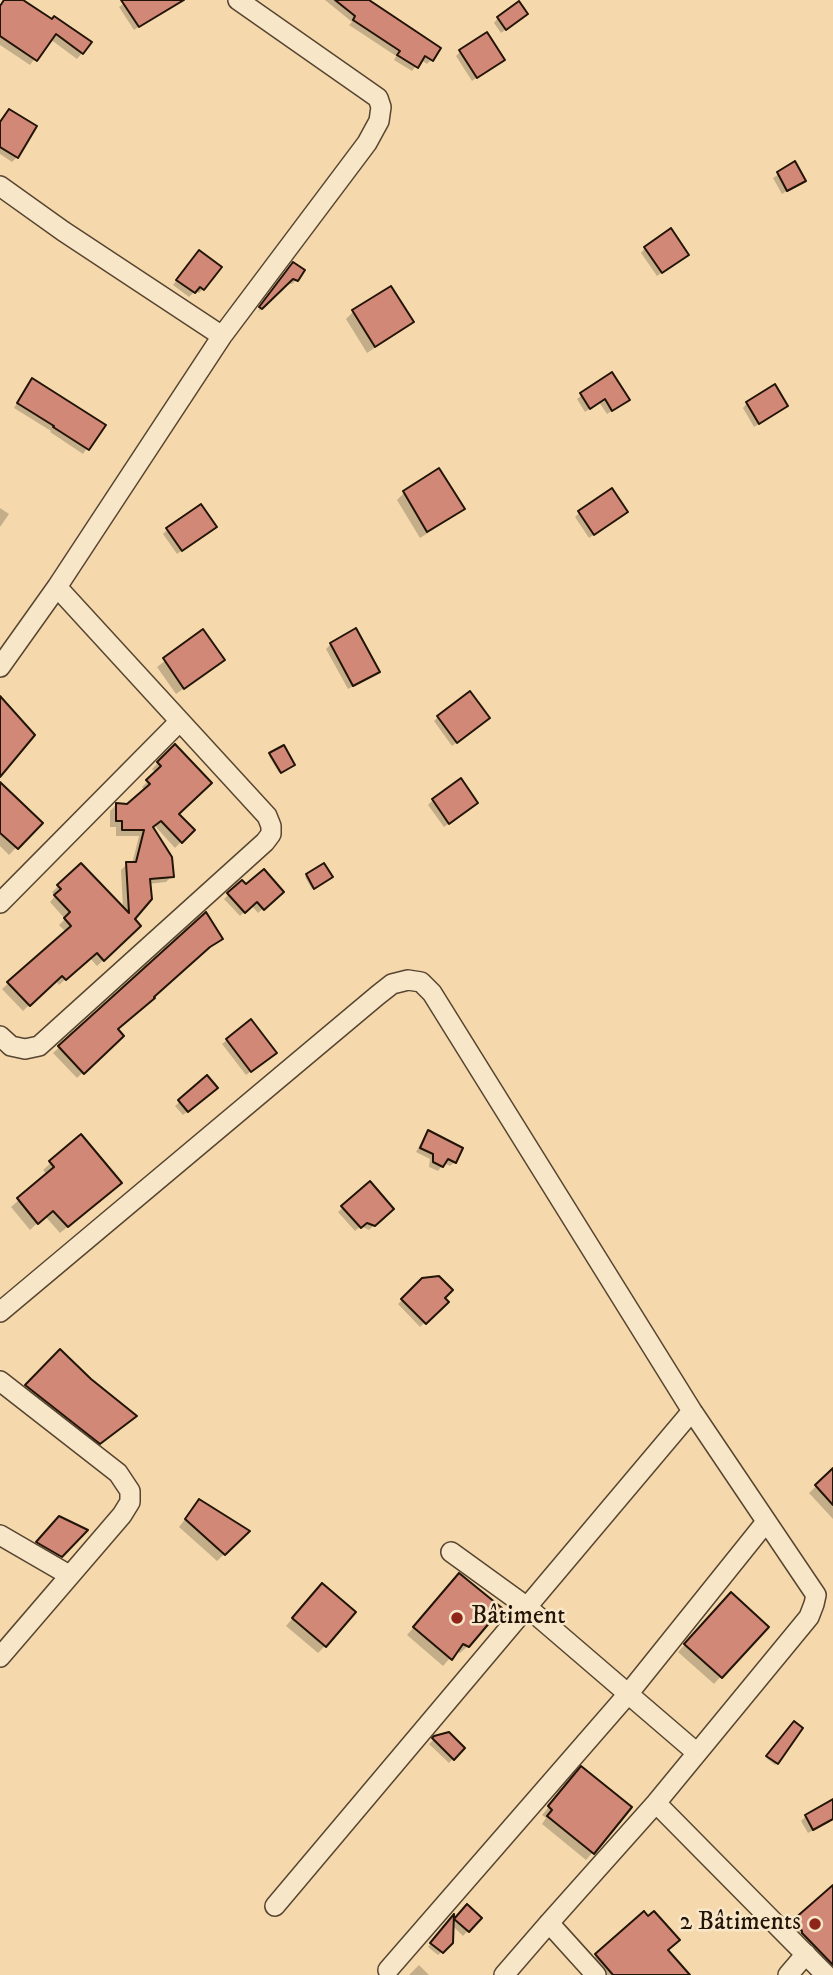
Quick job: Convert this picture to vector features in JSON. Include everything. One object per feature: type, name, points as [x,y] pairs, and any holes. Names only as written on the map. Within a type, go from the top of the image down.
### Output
[{"type":"street","points":[[0,667],[57,587],[222,336],[367,143],[379,121],[381,107],[378,98],[238,0]]},
{"type":"street","points":[[0,186],[222,336]]},
{"type":"street","points":[[0,1036],[10,1046],[25,1049],[39,1046],[271,834],[267,816],[57,587]]},
{"type":"street","points":[[0,903],[180,721]]},
{"type":"street","points":[[0,1312],[378,995],[393,984],[408,980],[421,982],[432,993],[692,1411],[816,1595],[809,1617],[656,1802],[505,1975]]},
{"type":"street","points":[[0,1381],[118,1473],[130,1491],[130,1502],[122,1515],[0,1657]]},
{"type":"street","points":[[275,1906],[692,1411]]},
{"type":"street","points":[[388,1970],[628,1694],[766,1522]]},
{"type":"street","points":[[0,1535],[69,1575]]},
{"type":"street","points":[[451,1552],[527,1607],[696,1753]]},
{"type":"street","points":[[656,1802],[826,1975]]},
{"type":"street","points":[[549,1923],[596,1975]]},
{"type":"street","points":[[788,1975],[807,1954]]},
{"type":"building","points":[[4,0],[23,0],[52,19],[54,16],[92,42],[83,54],[56,34],[37,61],[0,36],[0,6]]},
{"type":"building","points":[[121,0],[184,0],[139,27]]},
{"type":"building","points":[[335,0],[369,0],[441,48],[433,61],[425,56],[418,68],[397,55],[400,51],[353,20],[355,16]]},
{"type":"building","points":[[519,1],[528,14],[506,30],[497,17]]},
{"type":"building","points":[[487,32],[505,60],[477,78],[459,50]]},
{"type":"building","points":[[9,109],[37,126],[18,158],[0,147],[0,122]]},
{"type":"building","points":[[795,161],[806,181],[787,191],[777,172]]},
{"type":"building","points":[[671,228],[689,255],[662,273],[644,247]]},
{"type":"building","points":[[199,250],[222,267],[204,290],[200,287],[195,293],[176,280]]},
{"type":"building","points":[[293,262],[305,270],[298,281],[293,279],[262,309],[259,307]]},
{"type":"building","points":[[391,286],[414,322],[375,347],[352,310]]},
{"type":"building","points":[[612,372],[630,400],[612,411],[605,399],[590,409],[580,393]]},
{"type":"building","points":[[32,378],[106,425],[89,450],[17,403]]},
{"type":"building","points":[[775,384],[788,406],[759,424],[746,402]]},
{"type":"building","points":[[439,468],[465,509],[427,532],[403,491]]},
{"type":"building","points":[[612,488],[628,512],[594,535],[578,511]]},
{"type":"building","points":[[201,504],[217,527],[182,551],[166,528]]},
{"type":"building","points":[[356,628],[380,672],[353,686],[330,643]]},
{"type":"building","points":[[203,629],[225,660],[184,689],[163,658]]},
{"type":"building","points":[[470,691],[490,718],[457,743],[437,716]]},
{"type":"building","points":[[0,696],[35,735],[0,777]]},
{"type":"building","points":[[175,744],[212,783],[179,814],[195,830],[182,843],[161,821],[153,827],[172,857],[174,877],[150,879],[152,899],[135,919],[141,926],[104,961],[97,953],[66,980],[62,976],[30,1006],[7,982],[71,926],[64,918],[70,912],[54,895],[61,889],[57,885],[81,863],[129,913],[126,862],[136,862],[144,830],[122,830],[122,821],[116,821],[116,803],[127,804],[150,784],[146,780],[161,766],[157,762]]},
{"type":"building","points":[[284,745],[295,765],[281,773],[269,753]]},
{"type":"building","points":[[461,778],[478,803],[449,824],[432,799]]},
{"type":"building","points":[[0,782],[43,823],[18,849],[0,833]]},
{"type":"building","points":[[324,863],[333,877],[314,889],[306,874]]},
{"type":"building","points":[[264,869],[284,892],[264,910],[257,902],[245,913],[227,893],[242,880],[246,884]]},
{"type":"building","points":[[206,912],[223,939],[210,947],[118,1029],[124,1036],[84,1074],[58,1046]]},
{"type":"building","points":[[251,1019],[277,1053],[251,1072],[226,1039]]},
{"type":"building","points":[[207,1075],[218,1088],[188,1112],[178,1100]]},
{"type":"building","points":[[428,1130],[463,1148],[456,1163],[448,1159],[443,1167],[433,1162],[433,1154],[420,1148]]},
{"type":"building","points":[[81,1134],[122,1183],[68,1227],[53,1211],[38,1224],[17,1198],[54,1167],[49,1161]]},
{"type":"building","points":[[370,1181],[394,1209],[375,1226],[367,1223],[361,1228],[341,1206]]},
{"type":"building","points":[[439,1276],[453,1290],[445,1298],[449,1302],[426,1324],[401,1299],[422,1278]]},
{"type":"building","points":[[60,1349],[91,1379],[137,1416],[100,1444],[25,1385]]},
{"type":"building","points":[[833,1468],[833,1505],[815,1485]]},
{"type":"building","points":[[199,1499],[250,1531],[225,1555],[185,1519]]},
{"type":"building","points":[[59,1516],[88,1530],[62,1557],[36,1542]]},
{"type":"building","name":"Bâtiment","points":[[459,1573],[502,1608],[469,1647],[463,1644],[452,1660],[413,1627]]},
{"type":"building","points":[[322,1583],[356,1612],[326,1647],[292,1618]]},
{"type":"building","points":[[731,1592],[769,1627],[722,1678],[684,1644]]},
{"type":"building","points":[[794,1721],[803,1728],[778,1764],[766,1756]]},
{"type":"building","points":[[449,1732],[465,1748],[454,1760],[432,1738]]},
{"type":"building","points":[[581,1766],[632,1807],[594,1854],[547,1816],[552,1810],[548,1806]]},
{"type":"building","points":[[833,1799],[833,1819],[813,1830],[805,1815]]},
{"type":"building","name":"2 Bâtiments","points":[[833,1885],[833,1965],[793,1920]]},
{"type":"building","points":[[467,1904],[482,1918],[469,1932],[454,1919]]},
{"type":"building","points":[[644,1911],[648,1916],[654,1911],[680,1940],[668,1950],[690,1975],[613,1975],[595,1954]]},
{"type":"building","points":[[454,1914],[453,1943],[443,1953],[430,1943]]},
{"type":"place","name":"Bâtiment","points":[[457,1618]]},
{"type":"place","name":"2 Bâtiments","points":[[815,1924]]}]
